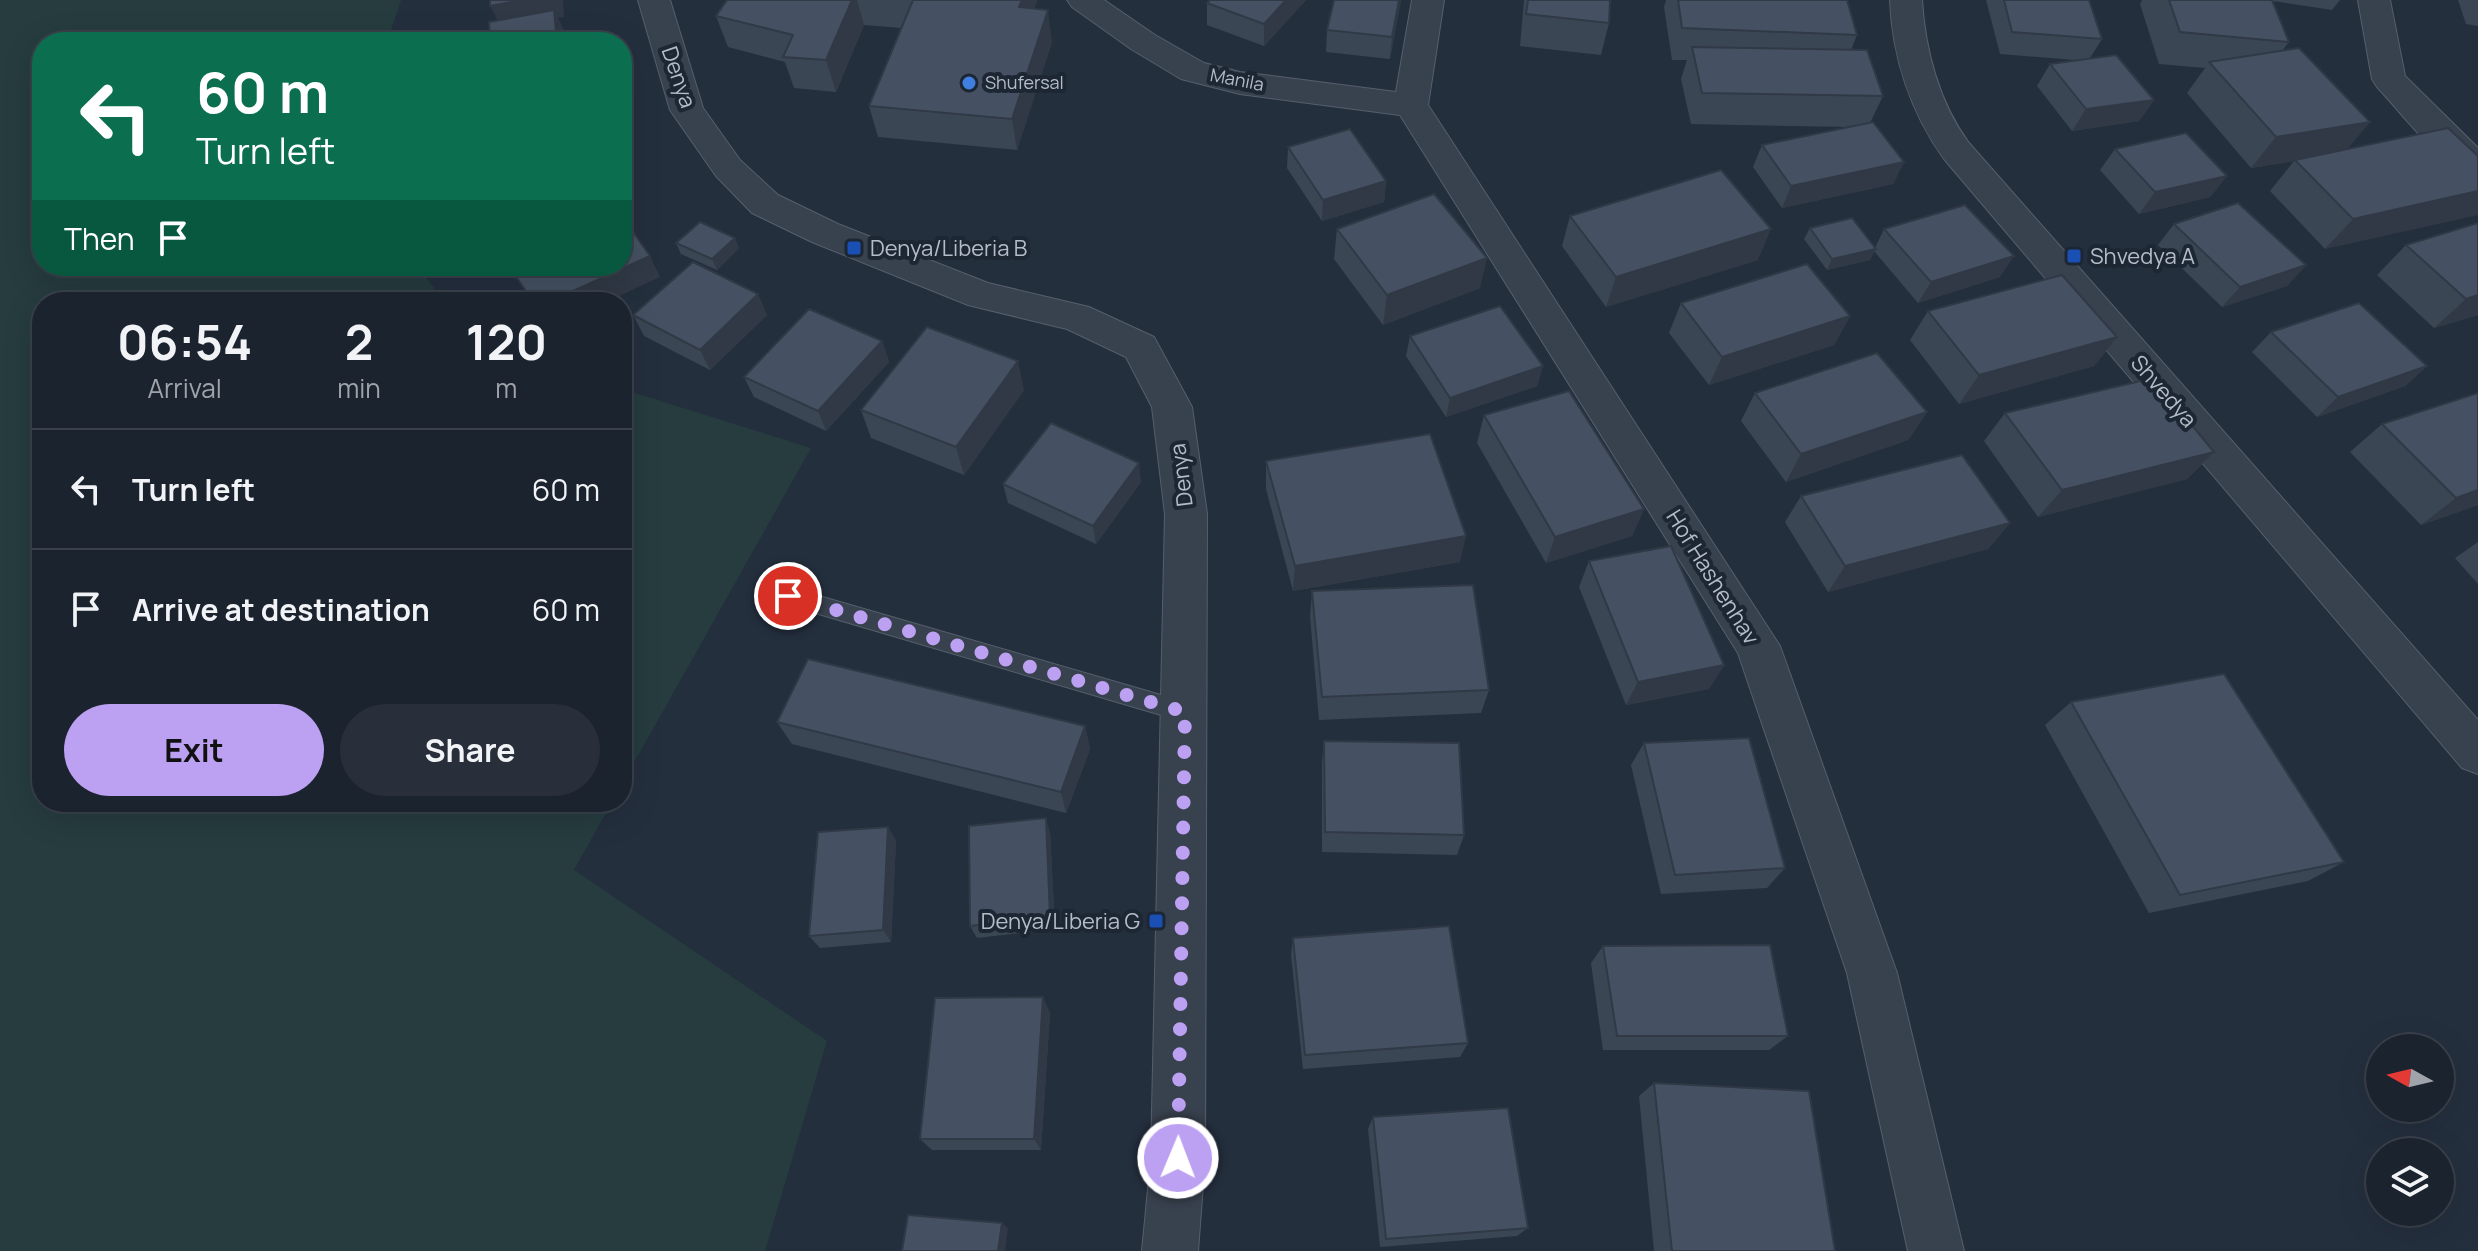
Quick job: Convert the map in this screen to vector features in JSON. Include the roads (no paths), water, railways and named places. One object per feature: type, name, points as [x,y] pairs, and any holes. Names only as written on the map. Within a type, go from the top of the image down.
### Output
[{"type":"street","name":"Denya","points":[[654,0],[687,110],[728,168],[765,204],[825,233],[981,295],[1076,317],[1140,347],[1172,407],[1186,514],[1178,1158],[1170,1251]]},
{"type":"street","name":"Manila","points":[[1083,0],[1143,42],[1193,71],[1240,83],[1411,105]]},
{"type":"street","points":[[1411,105],[1428,0]]},
{"type":"street","name":"Shvedya","points":[[1906,0],[1906,24],[1920,73],[1942,129],[1987,188],[2478,753]]},
{"type":"street","points":[[2374,0],[2389,79],[2453,147],[2478,166]]},
{"type":"street","name":"Hof Hashenhav","points":[[1411,105],[1758,646],[1872,973],[1936,1251]]},
{"type":"lane","points":[[788,596],[1185,712]]},
{"type":"place","name":"Shufersal","points":[[969,83]]},
{"type":"place","name":"Denya/Liberia B","points":[[854,248]]},
{"type":"place","name":"Shvedya A","points":[[2074,256]]},
{"type":"place","name":"Denya/Liberia G","points":[[1156,921]]}]
